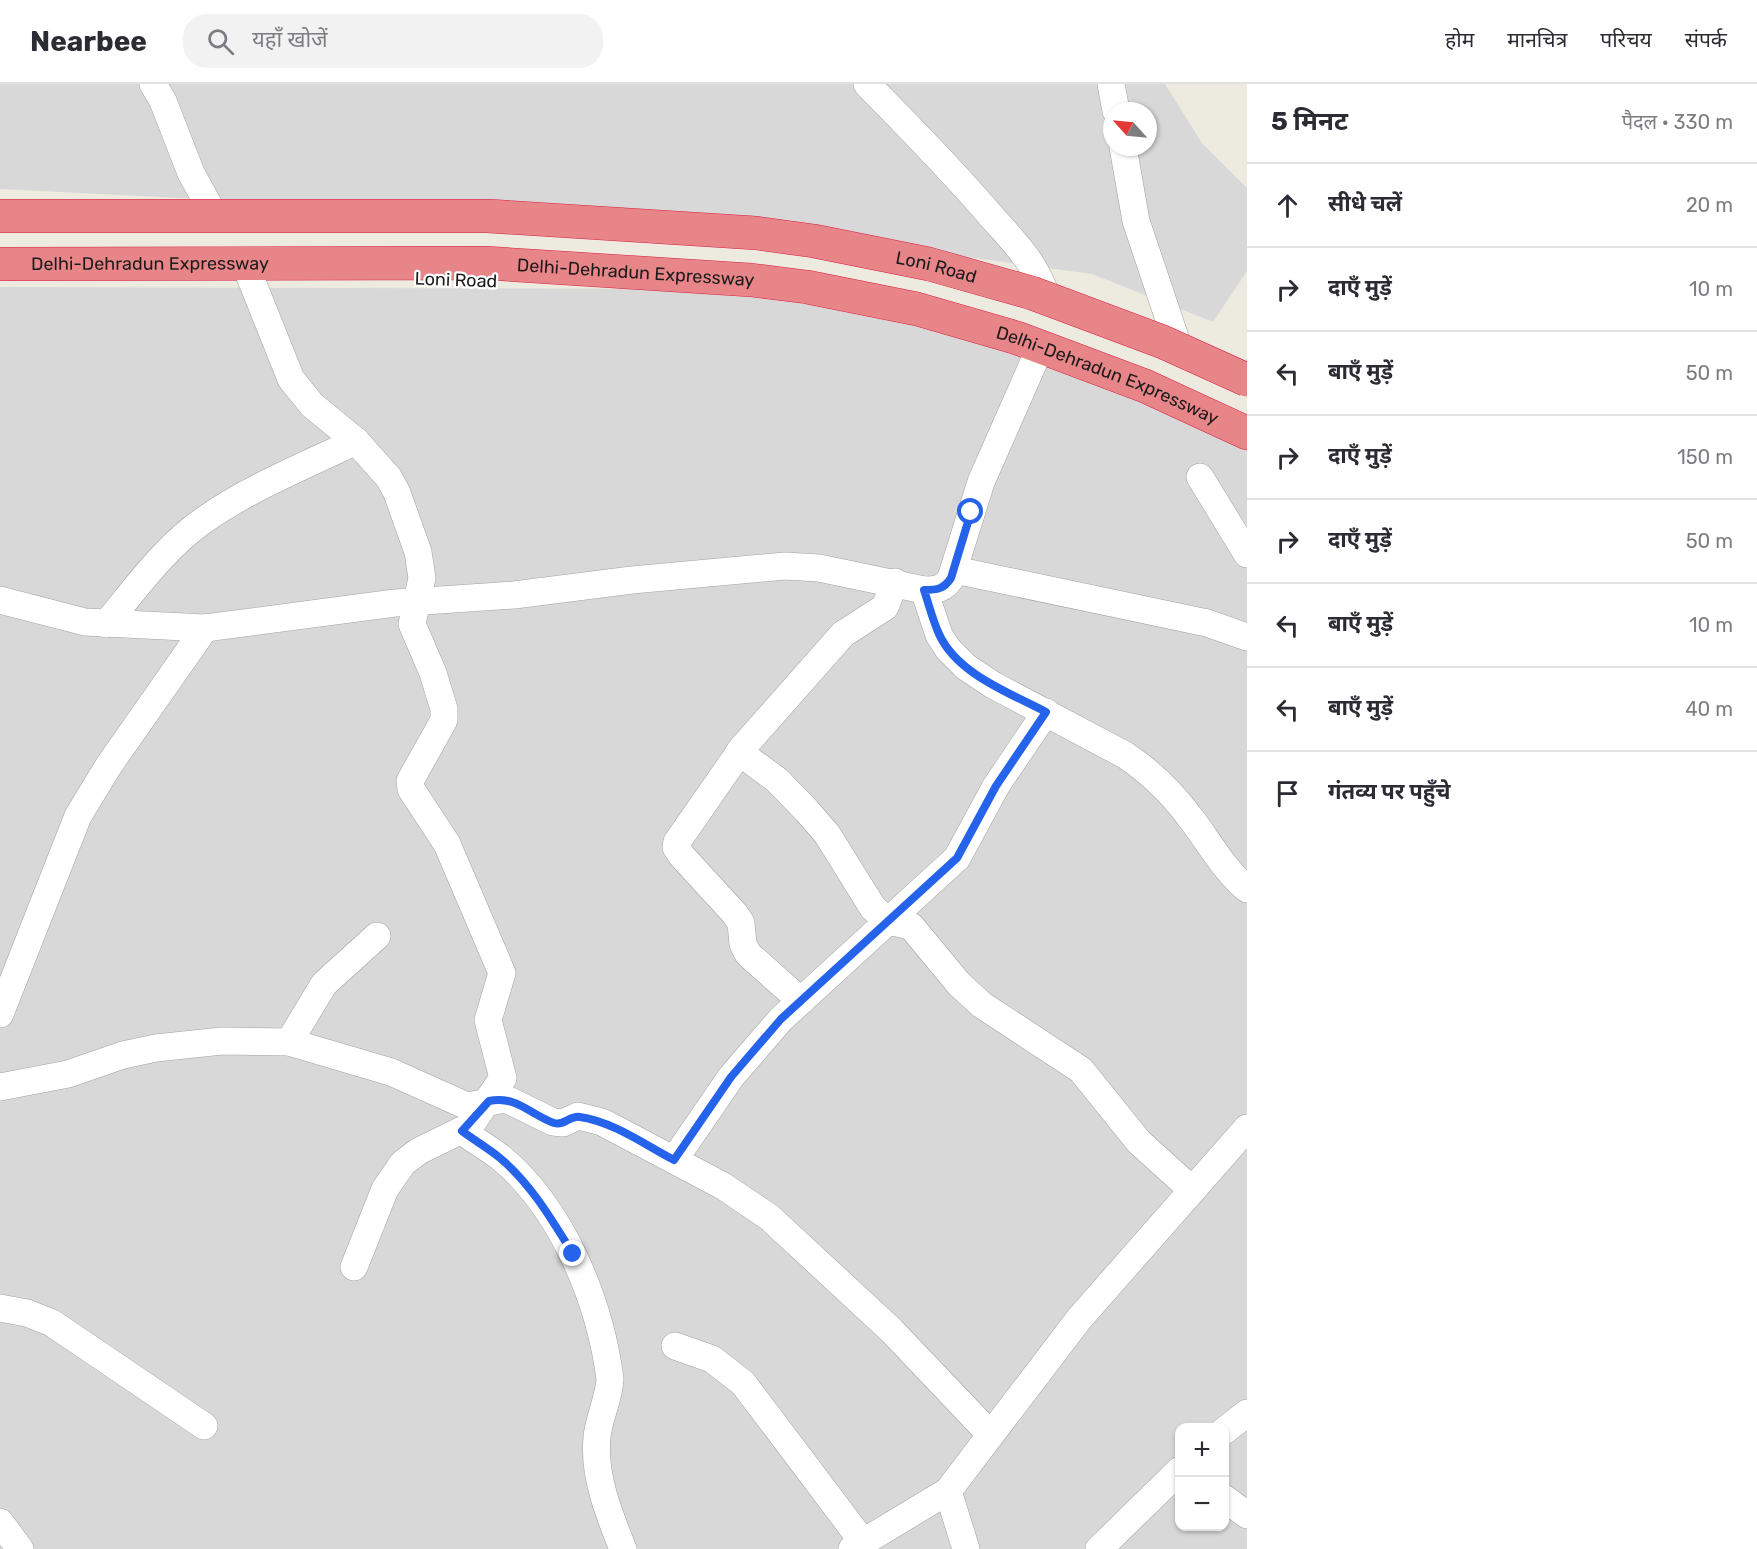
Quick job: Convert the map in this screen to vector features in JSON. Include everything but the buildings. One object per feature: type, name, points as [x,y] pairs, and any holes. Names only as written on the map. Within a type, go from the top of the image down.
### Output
[{"type":"highway","name":"Loni Road","points":[[0,206],[214,216],[484,207],[770,239],[977,273],[1127,320],[1247,375]]},
{"type":"highway","points":[[0,216],[488,216],[756,233],[814,241],[929,264],[1032,293],[1163,342],[1247,380]]},
{"type":"highway","name":"Delhi-Dehradun Expressway","points":[[0,264],[486,263],[751,280],[807,287],[917,309],[1017,338],[1145,386],[1247,433]]},
{"type":"highway","name":"Loni Road","points":[[0,278],[249,274],[589,284],[857,304],[1036,357],[1232,432],[1247,442]]},
{"type":"street","points":[[153,84],[163,101],[191,173],[214,216]]},
{"type":"street","points":[[867,84],[972,193],[1027,257],[1038,272],[1046,295]]},
{"type":"street","points":[[1111,84],[1114,102]]},
{"type":"street","points":[[1125,156],[1136,221],[1177,343]]},
{"type":"street","points":[[249,274],[291,379],[312,405],[356,441],[389,478],[397,493],[418,552],[422,578],[415,603],[412,624],[414,634],[434,673],[444,709],[444,720],[410,781],[411,789],[447,844],[502,973],[488,1020],[503,1078],[489,1101],[462,1131],[419,1151],[403,1163],[385,1190],[354,1267]]},
{"type":"street","points":[[0,600],[85,622],[204,628],[415,603],[514,595],[632,579],[785,566],[819,568],[895,582],[924,590],[938,590],[947,585],[955,570],[981,482],[1036,357]]},
{"type":"street","points":[[106,624],[157,562],[202,521],[252,490],[356,441]]},
{"type":"street","points":[[1200,477],[1247,554]]},
{"type":"street","points":[[955,570],[1173,615],[1247,637]]},
{"type":"street","points":[[801,1001],[753,961],[743,944],[741,922],[676,847],[680,835],[739,752],[843,634],[885,607],[895,582]]},
{"type":"street","points":[[924,590],[939,635],[954,655],[993,685],[1125,754],[1144,768],[1188,813],[1230,872],[1247,888]]},
{"type":"street","points":[[0,1014],[78,816],[109,765],[204,628]]},
{"type":"street","points":[[674,1160],[731,1077],[781,1019],[957,858],[996,786],[1046,712]]},
{"type":"street","points":[[739,752],[777,780],[827,834],[873,908],[888,921],[911,926],[970,996],[1081,1070],[1139,1142],[1191,1189]]},
{"type":"street","points":[[289,1042],[324,984],[377,936]]},
{"type":"street","points":[[0,1087],[68,1074],[123,1055],[156,1048],[222,1041],[289,1042],[391,1072],[458,1103],[475,1105],[489,1101],[514,1102],[559,1124],[578,1116],[602,1122],[723,1186],[769,1217],[891,1330],[990,1434]]},
{"type":"street","points":[[675,1346],[712,1359],[743,1383],[857,1545],[948,1491],[1079,1319],[1247,1128]]},
{"type":"street","points":[[462,1131],[500,1158],[517,1174],[544,1207],[582,1273],[610,1379],[609,1396],[597,1434],[596,1456],[599,1479],[623,1549]]},
{"type":"street","points":[[0,1308],[39,1317],[52,1323],[204,1426]]},
{"type":"street","points":[[1229,1427],[1247,1413]]},
{"type":"street","points":[[1099,1549],[1175,1474]]},
{"type":"street","points":[[948,1491],[966,1549]]},
{"type":"street","points":[[1229,1502],[1247,1515]]},
{"type":"street","points":[[0,1522],[20,1549]]},
{"type":"shaded area","points":[[0,84],[1165,84],[1202,143],[1247,188],[1247,271],[1213,322],[1092,274],[739,226],[0,189]]},
{"type":"shaded area","points":[[0,287],[714,289],[1017,338],[1247,431],[1247,1549],[0,1549]]},
{"type":"route","points":[[573,1254],[544,1207],[517,1174],[500,1158],[462,1131],[470,1126],[489,1101],[506,1100],[559,1124],[578,1116],[602,1122],[674,1160],[731,1077],[781,1019],[957,858],[996,786],[1046,712],[993,685],[966,666],[948,649],[939,635],[924,590],[938,590],[947,585],[955,570],[971,512]]}]
